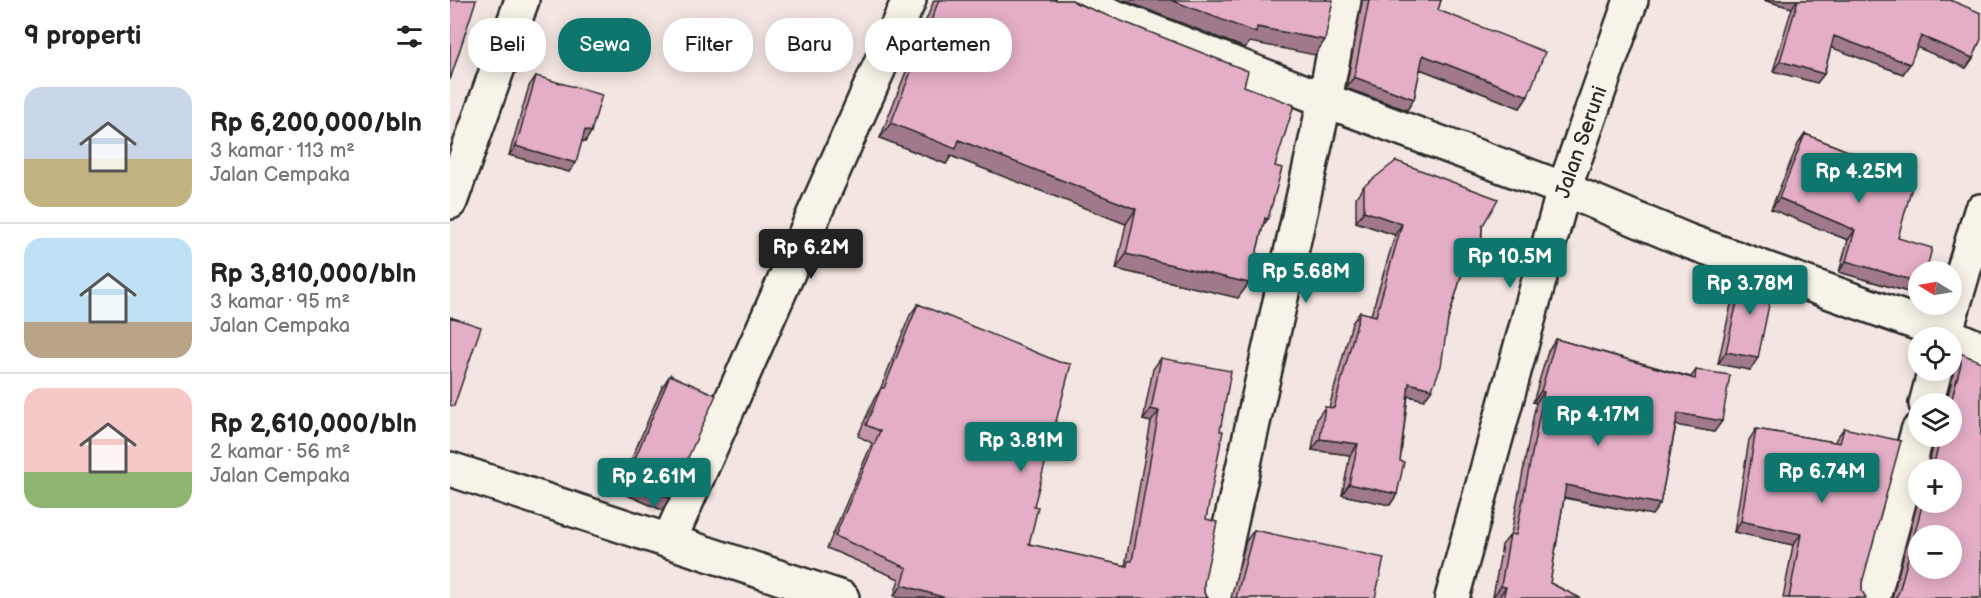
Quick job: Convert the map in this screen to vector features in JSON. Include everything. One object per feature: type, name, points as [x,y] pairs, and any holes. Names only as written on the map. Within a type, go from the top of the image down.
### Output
[{"type":"street","points":[[450,202],[522,0]]},
{"type":"street","points":[[669,541],[909,0]]},
{"type":"street","points":[[1072,0],[1325,100],[1564,189],[1688,241],[1922,327]]},
{"type":"street","points":[[1214,598],[1325,100],[1344,0]]},
{"type":"street","name":"Jalan Seruni","points":[[1452,598],[1564,189],[1631,0]]},
{"type":"street","points":[[1946,327],[1981,211]]},
{"type":"street","points":[[1962,342],[1981,349]]},
{"type":"street","points":[[1873,598],[1913,447]]},
{"type":"street","points":[[450,469],[842,598]]},
{"type":"building","points":[[450,0],[476,0],[470,18],[468,18],[468,25],[450,80]]},
{"type":"building","points":[[939,0],[1072,0],[1248,71],[1244,86],[1294,105],[1275,166],[1282,168],[1268,219],[1265,218],[1249,283],[1126,254],[1136,209],[959,140],[956,149],[891,123],[911,72],[1012,72],[1012,18],[932,18]]},
{"type":"building","points":[[1171,0],[1333,0],[1325,40],[1257,27],[1256,33]]},
{"type":"building","points":[[1369,0],[1441,0],[1438,10],[1545,52],[1528,96],[1423,55],[1414,99],[1354,77]]},
{"type":"building","points":[[1798,0],[1950,0],[1981,13],[1981,39],[1973,58],[1921,36],[1910,64],[1834,36],[1824,74],[1780,61]]},
{"type":"building","points":[[536,76],[602,95],[591,132],[585,130],[576,163],[516,146]]},
{"type":"building","points":[[1805,134],[1880,164],[1881,158],[1917,168],[1898,238],[1932,248],[1929,261],[1908,261],[1908,279],[1846,261],[1855,230],[1779,198]]},
{"type":"building","points":[[1396,161],[1498,199],[1482,227],[1481,251],[1470,247],[1448,320],[1441,366],[1432,389],[1409,383],[1400,461],[1404,462],[1397,494],[1349,484],[1358,444],[1320,439],[1325,407],[1334,408],[1360,312],[1376,316],[1402,224],[1364,211],[1364,186]]},
{"type":"building","points":[[1743,274],[1774,281],[1758,358],[1726,352]]},
{"type":"building","points":[[918,304],[1059,362],[1071,364],[1034,506],[1038,507],[1029,544],[1127,566],[1128,561],[1132,561],[1159,411],[1151,409],[1161,358],[1231,371],[1220,431],[1223,431],[1206,519],[1217,522],[1204,583],[1204,593],[1208,598],[946,598],[902,585],[907,568],[835,536],[880,431],[866,425],[881,388],[884,388]]},
{"type":"building","points":[[450,317],[481,327],[454,406],[450,405]]},
{"type":"building","points":[[1556,339],[1695,379],[1696,370],[1730,375],[1722,421],[1678,413],[1660,504],[1566,485],[1550,583],[1580,598],[1503,598],[1506,587],[1501,586],[1510,534],[1516,535],[1544,392],[1541,391]]},
{"type":"building","points":[[1962,354],[1981,362],[1981,598],[1895,598],[1899,592],[1908,558],[1908,579],[1962,579],[1962,525],[1917,525],[1920,513],[1962,513],[1962,459],[1935,459],[1938,447],[1962,447],[1962,393],[1953,393],[1956,381],[1962,381]]},
{"type":"building","points":[[670,375],[716,395],[670,498],[626,480]]},
{"type":"building","points":[[1844,428],[1901,441],[1862,583],[1862,591],[1866,598],[1789,598],[1801,534],[1741,521],[1756,429],[1840,443]]},
{"type":"building","points":[[1254,530],[1384,558],[1375,598],[1236,598]]}]
